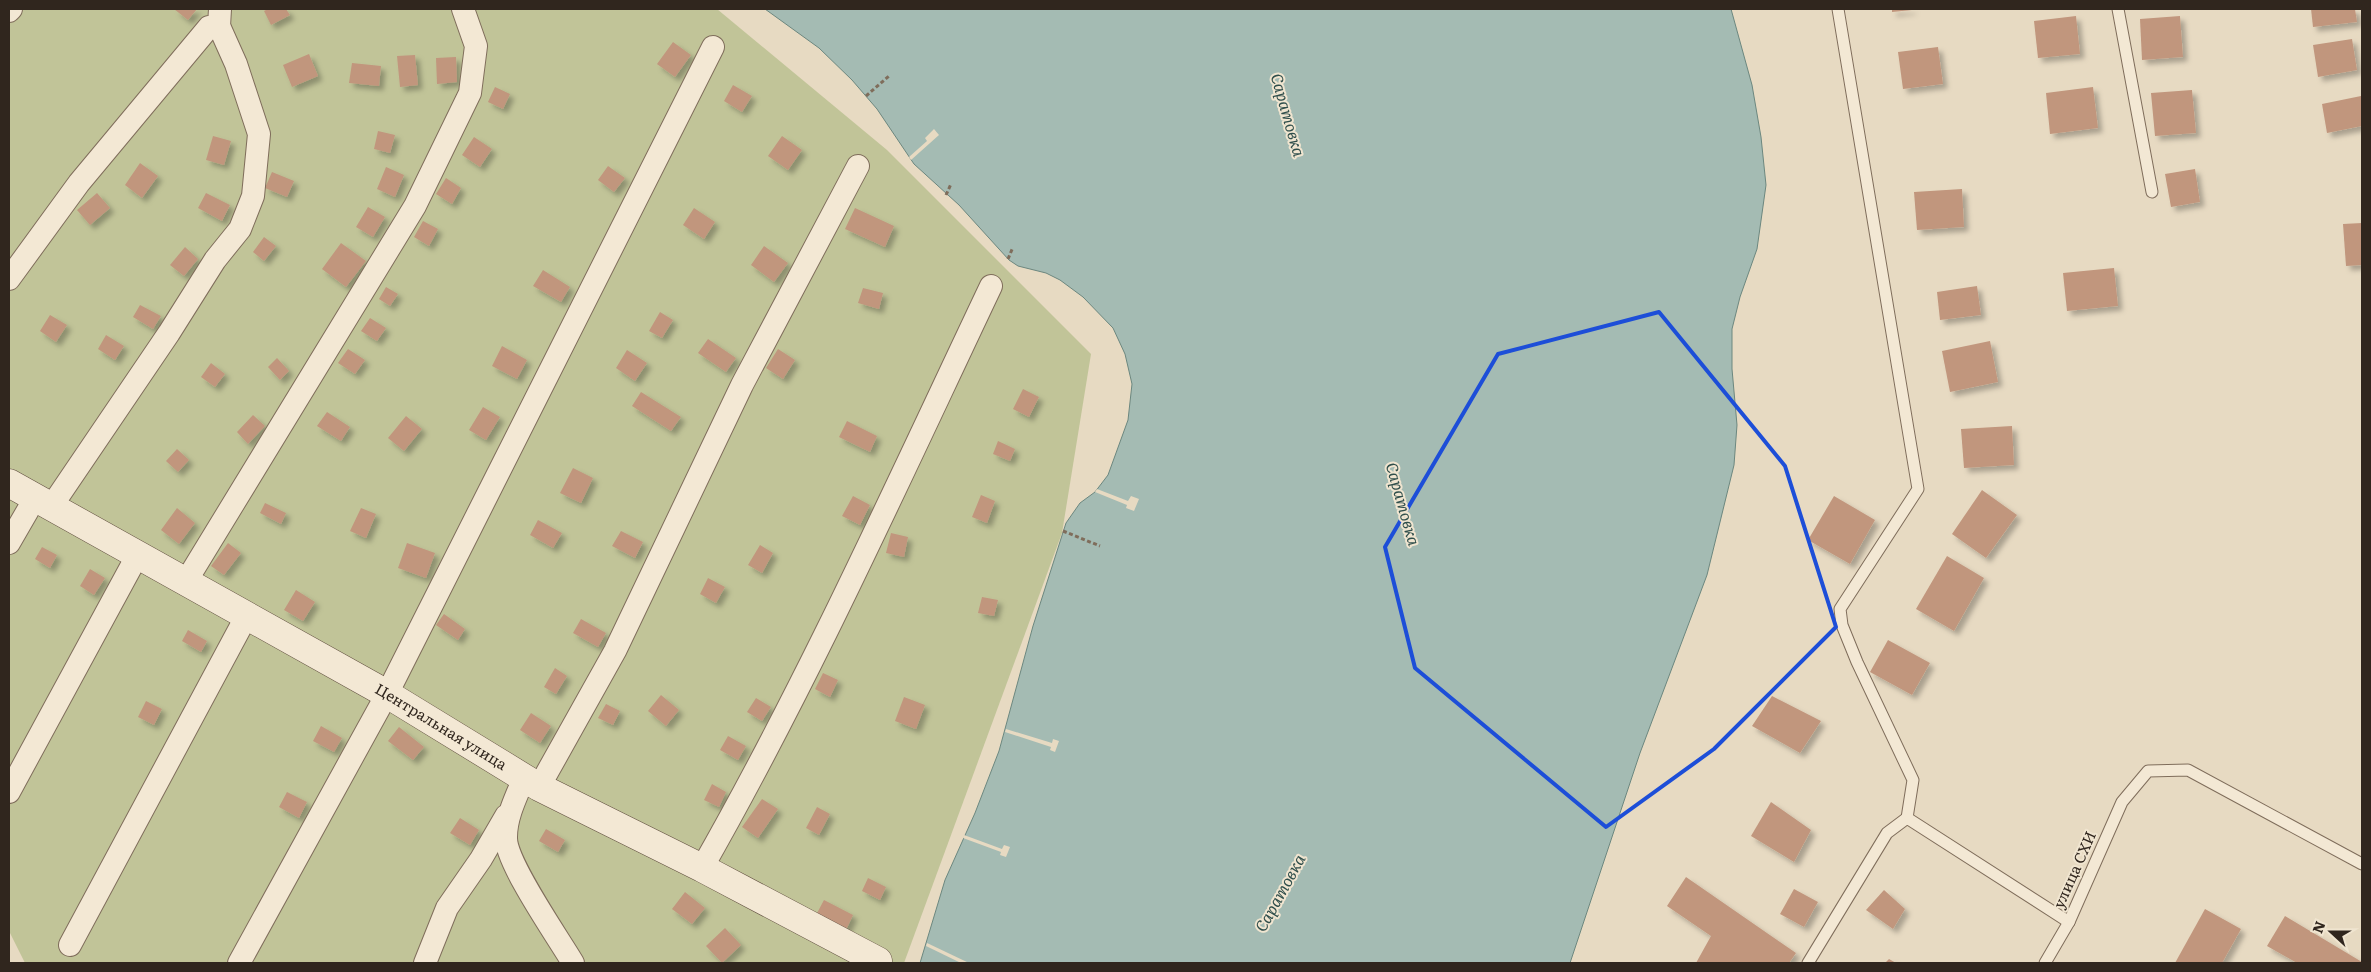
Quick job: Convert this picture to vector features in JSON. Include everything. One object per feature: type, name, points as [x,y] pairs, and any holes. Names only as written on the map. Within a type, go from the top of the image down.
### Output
[{"type":"street","points":[[184,583],[415,206],[453,128],[470,93],[476,46],[463,9]]},
{"type":"street","points":[[9,279],[79,183],[209,27],[220,18],[259,134],[252,196],[240,228],[215,260],[169,333],[43,503],[9,543]]},
{"type":"street","points":[[239,963],[386,694],[713,47]]},
{"type":"street","points":[[425,963],[447,908],[512,807],[532,783],[615,651],[742,385],[858,166]]},
{"type":"street","points":[[702,868],[752,780],[832,622],[991,286]]},
{"type":"street","name":"Центральная улица","points":[[9,483],[184,583],[386,694],[532,783],[702,868],[878,961]]},
{"type":"street","points":[[9,792],[137,556]]},
{"type":"street","points":[[70,945],[246,617]]},
{"type":"street","points":[[512,807],[505,839],[518,870],[574,963]]},
{"type":"lane","points":[[1808,963],[1887,833],[1907,818],[1913,780],[1842,625],[1840,609],[1918,489],[1838,9]]},
{"type":"lane","points":[[2118,9],[2152,192]]},
{"type":"lane","name":"улица СХИ","points":[[1907,818],[2069,922],[2122,802],[2148,771],[2188,770],[2362,864]]},
{"type":"lane","points":[[2045,963],[2069,922]]},
{"type":"path","points":[[866,96],[889,76]]},
{"type":"path","points":[[946,195],[951,184]]},
{"type":"path","points":[[1008,259],[1013,247]]},
{"type":"path","points":[[1063,531],[1100,546]]},
{"type":"highlighted area","points":[[1659,312],[1785,466],[1836,627],[1714,749],[1606,827],[1415,668],[1385,547],[1498,354]]},
{"type":"green space","points":[[9,9],[717,9],[887,150],[1091,354],[1062,533],[904,963],[25,963],[9,931]]},
{"type":"water","name":"Саратовка","points":[[765,9],[1731,9],[1752,85],[1761,137],[1766,185],[1757,249],[1740,297],[1732,329],[1732,369],[1737,425],[1734,465],[1707,575],[1640,753],[1570,963],[920,963],[945,880],[975,813],[999,751],[1033,626],[1066,523],[1080,503],[1095,492],[1108,475],[1128,420],[1132,384],[1125,354],[1113,328],[1083,297],[1060,280],[1046,273],[1018,266],[1009,260],[959,205],[914,164],[877,109],[852,80],[819,48]]},
{"type":"pier","points":[[934,129],[939,135],[911,160],[909,157],[927,141],[925,138]]},
{"type":"pier","points":[[1097,489],[1128,501],[1131,496],[1139,499],[1134,511],[1126,508],[1127,505],[1095,492]]},
{"type":"pier","points":[[1006,729],[1052,743],[1053,739],[1059,741],[1055,752],[1050,750],[1051,747],[1005,732]]},
{"type":"pier","points":[[964,835],[1002,849],[1004,845],[1010,847],[1006,857],[1000,855],[1001,852],[963,838]]},
{"type":"pier","points":[[927,943],[969,963],[961,963],[926,946]]},
{"type":"building","points":[[174,9],[197,9],[188,20]]},
{"type":"building","points":[[268,9],[286,9],[290,15],[271,25],[264,11]]},
{"type":"building","points":[[1892,9],[1912,9],[1912,10],[1892,12]]},
{"type":"building","points":[[2311,9],[2355,9],[2357,22],[2313,27]]},
{"type":"building","points":[[2076,16],[2080,54],[2038,58],[2034,21]]},
{"type":"building","points":[[2180,16],[2183,57],[2142,60],[2140,19]]},
{"type":"building","points":[[2352,39],[2357,70],[2318,77],[2313,45]]},
{"type":"building","points":[[673,42],[691,55],[675,77],[657,64]]},
{"type":"building","points":[[1938,47],[1943,84],[1903,89],[1898,52]]},
{"type":"building","points":[[309,54],[318,76],[292,87],[283,65]]},
{"type":"building","points":[[415,55],[418,85],[400,87],[397,56]]},
{"type":"building","points":[[456,57],[457,82],[437,84],[436,58]]},
{"type":"building","points":[[352,63],[381,66],[379,86],[349,83]]},
{"type":"building","points":[[733,85],[752,96],[742,112],[724,101]]},
{"type":"building","points":[[495,87],[510,94],[503,109],[488,102]]},
{"type":"building","points":[[2093,87],[2098,128],[2050,134],[2046,93]]},
{"type":"building","points":[[2192,90],[2196,133],[2155,136],[2151,93]]},
{"type":"building","points":[[2361,96],[2362,126],[2327,133],[2322,104]]},
{"type":"building","points":[[378,131],[395,135],[390,153],[374,149]]},
{"type":"building","points":[[213,136],[231,141],[224,165],[206,160]]},
{"type":"building","points":[[782,136],[802,150],[788,170],[768,156]]},
{"type":"building","points":[[474,137],[492,149],[480,167],[462,155]]},
{"type":"building","points":[[140,163],[158,176],[142,198],[125,185]]},
{"type":"building","points":[[608,166],[625,178],[614,192],[598,180]]},
{"type":"building","points":[[386,167],[404,175],[395,197],[377,189]]},
{"type":"building","points":[[2195,169],[2200,202],[2171,207],[2165,174]]},
{"type":"building","points":[[272,172],[294,181],[287,197],[265,188]]},
{"type":"building","points":[[446,178],[461,188],[452,204],[436,194]]},
{"type":"building","points":[[1962,189],[1964,227],[1917,230],[1914,192]]},
{"type":"building","points":[[97,193],[110,208],[90,225],[77,210]]},
{"type":"building","points":[[206,193],[230,205],[222,221],[198,208]]},
{"type":"building","points":[[368,207],[385,217],[373,237],[356,227]]},
{"type":"building","points":[[694,208],[715,222],[704,239],[683,225]]},
{"type":"building","points":[[855,208],[894,226],[885,247],[845,229]]},
{"type":"building","points":[[423,221],[438,229],[429,246],[414,237]]},
{"type":"building","points":[[2362,223],[2362,265],[2346,266],[2343,224]]},
{"type":"building","points":[[264,237],[276,246],[264,261],[253,252]]},
{"type":"building","points":[[341,243],[366,261],[346,287],[322,269]]},
{"type":"building","points":[[764,246],[788,263],[774,282],[751,265]]},
{"type":"building","points":[[185,247],[198,259],[184,276],[170,265]]},
{"type":"building","points":[[2114,268],[2118,306],[2067,311],[2063,273]]},
{"type":"building","points":[[543,270],[570,287],[561,302],[533,286]]},
{"type":"building","points":[[1977,286],[1981,315],[1940,320],[1937,292]]},
{"type":"building","points":[[386,287],[398,294],[390,306],[379,299]]},
{"type":"building","points":[[863,288],[883,293],[879,309],[858,303]]},
{"type":"building","points":[[140,305],[161,316],[153,329],[133,317]]},
{"type":"building","points":[[660,312],[673,320],[662,338],[649,331]]},
{"type":"building","points":[[50,315],[67,325],[56,342],[40,331]]},
{"type":"building","points":[[370,318],[386,328],[377,341],[361,331]]},
{"type":"building","points":[[106,335],[124,346],[115,360],[98,349]]},
{"type":"building","points":[[708,339],[736,358],[726,372],[698,353]]},
{"type":"building","points":[[1990,341],[1998,382],[1950,392],[1942,351]]},
{"type":"building","points":[[502,346],[527,360],[517,379],[492,366]]},
{"type":"building","points":[[348,349],[365,360],[355,374],[338,363]]},
{"type":"building","points":[[778,349],[795,360],[783,379],[766,368]]},
{"type":"building","points":[[627,350],[647,363],[635,381],[616,368]]},
{"type":"building","points":[[277,358],[289,371],[280,380],[268,367]]},
{"type":"building","points":[[211,363],[225,374],[215,387],[201,377]]},
{"type":"building","points":[[1023,389],[1039,397],[1029,417],[1013,409]]},
{"type":"building","points":[[641,392],[681,417],[671,431],[632,406]]},
{"type":"building","points":[[483,407],[500,417],[486,440],[469,430]]},
{"type":"building","points":[[327,412],[350,427],[341,441],[317,426]]},
{"type":"building","points":[[253,415],[265,426],[248,444],[237,432]]},
{"type":"building","points":[[406,416],[422,429],[404,451],[388,438]]},
{"type":"building","points":[[847,421],[877,436],[870,452],[839,437]]},
{"type":"building","points":[[2012,426],[2014,465],[1964,468],[1961,429]]},
{"type":"building","points":[[998,441],[1015,449],[1010,461],[993,454]]},
{"type":"building","points":[[177,449],[189,460],[178,472],[166,461]]},
{"type":"building","points":[[573,468],[593,478],[581,503],[560,493]]},
{"type":"building","points":[[1982,490],[2017,515],[1986,558],[1952,534]]},
{"type":"building","points":[[981,495],[995,501],[987,523],[972,517]]},
{"type":"building","points":[[853,496],[870,505],[860,525],[842,516]]},
{"type":"building","points":[[1834,496],[1875,520],[1850,564],[1808,540]]},
{"type":"building","points":[[265,503],[286,513],[281,524],[260,513]]},
{"type":"building","points":[[177,508],[195,523],[179,544],[161,530]]},
{"type":"building","points":[[361,508],[376,514],[366,538],[350,531]]},
{"type":"building","points":[[538,520],[562,533],[553,548],[530,535]]},
{"type":"building","points":[[621,531],[643,542],[635,558],[612,546]]},
{"type":"building","points":[[891,533],[908,537],[904,557],[886,553]]},
{"type":"building","points":[[228,543],[241,553],[224,575],[211,566]]},
{"type":"building","points":[[407,543],[435,553],[426,578],[398,568]]},
{"type":"building","points":[[760,545],[773,553],[762,573],[748,565]]},
{"type":"building","points":[[42,547],[57,555],[50,568],[35,559]]},
{"type":"building","points":[[1947,556],[1984,578],[1954,631],[1916,609]]},
{"type":"building","points":[[90,569],[105,578],[94,595],[80,586]]},
{"type":"building","points":[[708,578],[725,587],[716,603],[700,594]]},
{"type":"building","points":[[296,590],[315,602],[303,621],[284,610]]},
{"type":"building","points":[[982,597],[998,600],[994,616],[978,613]]},
{"type":"building","points":[[444,614],[465,629],[458,640],[436,625]]},
{"type":"building","points":[[581,619],[606,633],[598,647],[573,633]]},
{"type":"building","points":[[188,630],[207,641],[201,652],[182,641]]},
{"type":"building","points":[[1888,640],[1930,663],[1912,695],[1870,672]]},
{"type":"building","points":[[555,668],[567,676],[556,694],[544,687]]},
{"type":"building","points":[[823,673],[838,680],[830,697],[815,689]]},
{"type":"building","points":[[661,695],[679,710],[666,726],[648,711]]},
{"type":"building","points":[[1772,696],[1821,721],[1800,753],[1752,726]]},
{"type":"building","points":[[904,697],[925,705],[916,729],[895,721]]},
{"type":"building","points":[[756,698],[771,707],[762,721],[747,712]]},
{"type":"building","points":[[146,701],[162,709],[154,725],[138,717]]},
{"type":"building","points":[[606,704],[620,711],[613,725],[598,718]]},
{"type":"building","points":[[531,713],[551,726],[540,743],[520,730]]},
{"type":"building","points":[[321,726],[342,738],[334,752],[313,741]]},
{"type":"building","points":[[399,727],[424,747],[413,760],[388,741]]},
{"type":"building","points":[[728,736],[746,746],[738,760],[720,750]]},
{"type":"building","points":[[712,784],[726,792],[719,807],[704,800]]},
{"type":"building","points":[[287,792],[307,802],[299,818],[279,807]]},
{"type":"building","points":[[762,799],[778,809],[758,838],[742,827]]},
{"type":"building","points":[[1771,802],[1811,830],[1794,862],[1751,836]]},
{"type":"building","points":[[817,807],[830,814],[819,835],[806,828]]},
{"type":"building","points":[[460,818],[479,830],[470,845],[450,833]]},
{"type":"building","points":[[546,829],[565,840],[558,852],[539,841]]},
{"type":"building","points":[[1686,877],[1796,953],[1789,963],[1696,963],[1711,936],[1667,906]]},
{"type":"building","points":[[868,878],[886,887],[880,900],[862,891]]},
{"type":"building","points":[[1794,889],[1818,902],[1804,927],[1780,914]]},
{"type":"building","points":[[1884,890],[1905,909],[1893,929],[1866,910]]},
{"type":"building","points":[[685,892],[705,908],[692,924],[672,909]]},
{"type":"building","points":[[824,900],[853,915],[846,930],[816,915]]},
{"type":"building","points":[[2205,909],[2241,929],[2222,963],[2175,963]]},
{"type":"building","points":[[2285,916],[2362,963],[2297,963],[2267,946]]},
{"type":"building","points":[[725,928],[741,945],[722,963],[706,946]]},
{"type":"building","points":[[1889,959],[1896,963],[1885,963]]}]
